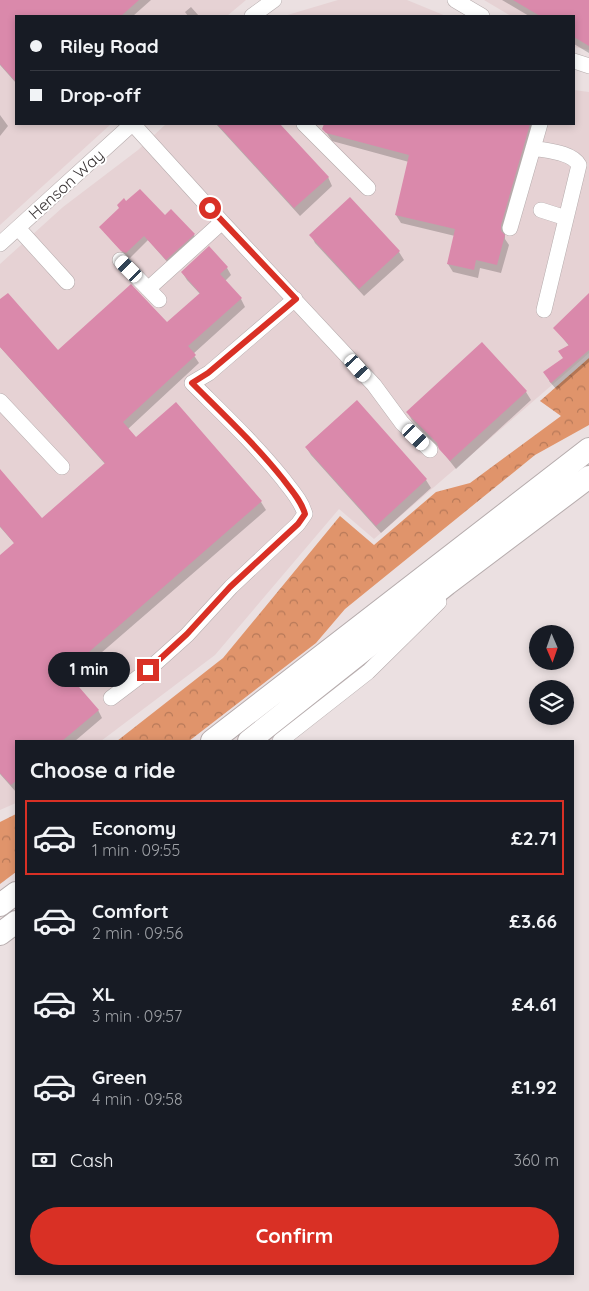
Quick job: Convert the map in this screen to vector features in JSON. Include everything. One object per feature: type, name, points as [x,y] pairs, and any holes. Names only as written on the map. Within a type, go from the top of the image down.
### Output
[{"type":"highway","points":[[213,740],[589,448]]},
{"type":"highway","points":[[250,740],[589,476]]},
{"type":"highway","points":[[0,906],[15,894]]},
{"type":"highway","points":[[0,934],[15,923]]},
{"type":"street","points":[[460,1],[481,15]]},
{"type":"street","points":[[575,61],[589,66]]},
{"type":"street","name":"Henson Way","points":[[0,244],[132,125]]},
{"type":"street","points":[[134,125],[222,222],[296,299],[370,381],[402,423],[430,450]]},
{"type":"street","points":[[510,228],[540,125]]},
{"type":"street","points":[[308,128],[368,188]]},
{"type":"street","points":[[533,148],[570,156],[576,159],[579,165],[544,310]]},
{"type":"street","points":[[541,210],[566,218]]},
{"type":"street","points":[[148,289],[222,222]]},
{"type":"street","points":[[18,228],[66,282]]},
{"type":"street","points":[[120,260],[159,300]]},
{"type":"street","points":[[111,698],[148,670],[187,634],[230,587],[298,524],[305,514],[299,500],[268,460],[192,383],[212,370],[296,299]]},
{"type":"street","points":[[0,401],[62,467]]},
{"type":"street","points":[[281,740],[368,672],[496,547]]},
{"type":"shaded area","points":[[0,0],[246,0],[228,15],[15,15],[15,125],[110,125],[0,225]]},
{"type":"shaded area","points":[[338,0],[407,0],[444,15],[287,15]]},
{"type":"shaded area","points":[[484,0],[589,0],[589,50],[575,47],[575,15],[509,15]]},
{"type":"shaded area","points":[[575,90],[589,92],[589,353],[374,539],[339,509],[215,655],[102,740],[15,740],[15,803],[0,810],[0,264],[63,207],[138,150],[165,125],[575,125]]},
{"type":"green space","points":[[589,358],[589,425],[535,455],[345,609],[316,643],[190,740],[118,740],[223,658],[340,516],[374,545],[436,492],[470,483],[561,416],[540,401]]},
{"type":"green space","points":[[15,814],[15,873],[0,884],[0,822]]},
{"type":"building","points":[[0,0],[139,0],[122,15],[15,15],[15,81],[0,64]]},
{"type":"building","points":[[513,0],[589,0],[589,46],[575,38],[575,15],[538,15]]},
{"type":"building","points":[[218,125],[281,125],[329,177],[294,208]]},
{"type":"building","points":[[324,125],[530,125],[501,225],[501,231],[505,235],[497,265],[476,260],[474,270],[447,264],[455,229],[395,215],[409,155],[326,133],[322,129]]},
{"type":"building","points":[[140,189],[165,215],[171,209],[195,234],[166,260],[144,236],[126,253],[121,251],[99,227],[119,208],[117,205],[124,198],[126,201]]},
{"type":"building","points":[[350,197],[400,251],[359,289],[309,235]]},
{"type":"building","points":[[209,246],[228,267],[220,274],[242,298],[188,346],[196,355],[123,422],[136,437],[176,402],[262,501],[66,672],[99,710],[63,740],[15,740],[15,782],[11,785],[0,773],[0,555],[14,543],[0,526],[0,469],[42,518],[105,463],[0,347],[0,299],[8,293],[58,350],[131,284],[167,322],[200,293],[181,272]]},
{"type":"building","points":[[589,293],[589,350],[551,383],[543,372],[563,358],[558,351],[569,345],[553,328]]},
{"type":"building","points":[[482,342],[527,391],[450,461],[439,449],[437,443],[406,412]]},
{"type":"building","points":[[357,400],[427,479],[376,526],[305,447]]},
{"type":"route","points":[[148,670],[187,634],[230,587],[298,524],[305,514],[303,506],[268,460],[192,383],[208,373],[296,299],[210,208]]}]
